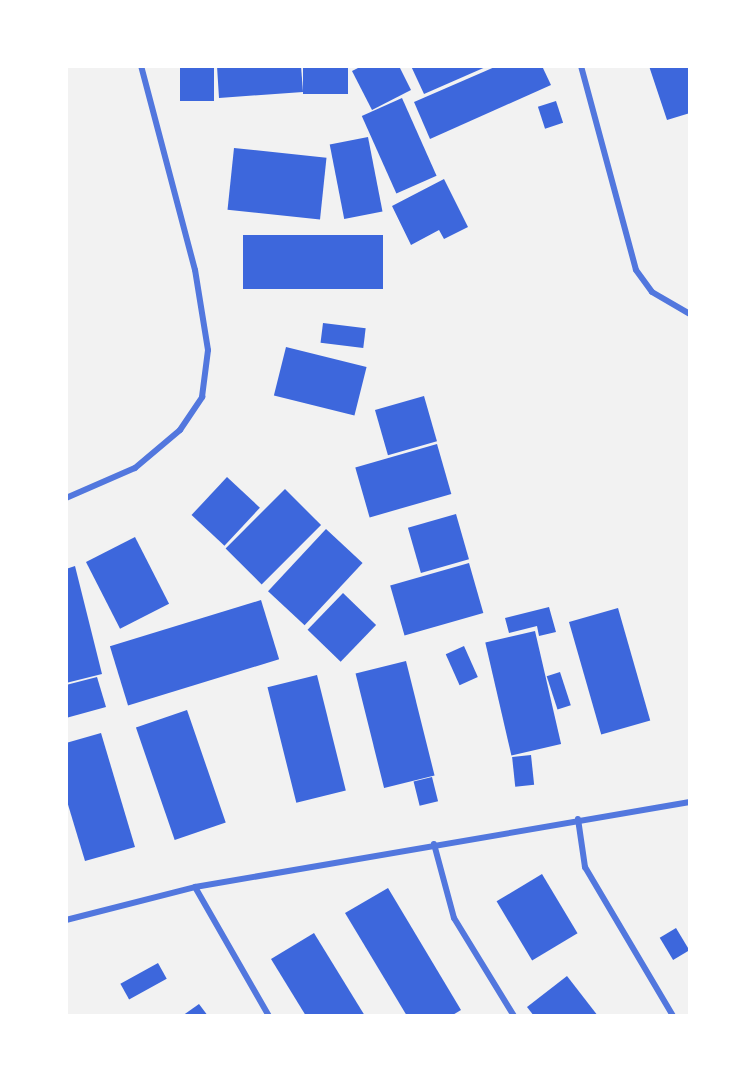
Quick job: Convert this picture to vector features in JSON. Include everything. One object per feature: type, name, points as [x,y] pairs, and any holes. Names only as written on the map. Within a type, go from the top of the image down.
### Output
[{"type":"street","points":[[66,498],[135,468],[180,430],[202,396],[208,350],[195,270],[141,66]]},
{"type":"street","points":[[581,66],[636,270],[652,292],[690,314]]},
{"type":"street","points":[[66,920],[195,887],[578,819],[690,802]]},
{"type":"street","points":[[578,819],[585,867],[673,1016]]},
{"type":"street","points":[[434,844],[454,918],[514,1016]]},
{"type":"street","points":[[195,887],[269,1016]]},
{"type":"building","points":[[180,66],[214,66],[214,101],[180,101]]},
{"type":"building","points":[[217,66],[301,66],[303,92],[219,98]]},
{"type":"building","points":[[303,66],[348,66],[348,94],[303,94]]},
{"type":"building","points":[[362,66],[399,66],[411,90],[372,110],[352,71]]},
{"type":"building","points":[[411,66],[488,66],[424,94]]},
{"type":"building","points":[[497,66],[542,66],[551,85],[430,139],[414,102]]},
{"type":"building","points":[[649,66],[690,66],[690,113],[667,120]]},
{"type":"building","points":[[402,98],[437,176],[396,194],[362,116]]},
{"type":"building","points":[[556,101],[563,123],[545,129],[538,107]]},
{"type":"building","points":[[368,137],[383,212],[344,219],[330,144]]},
{"type":"building","points":[[234,148],[326,158],[320,219],[228,210]]},
{"type":"building","points":[[444,179],[468,227],[444,239],[439,230],[411,245],[392,206]]},
{"type":"building","points":[[243,235],[383,235],[383,289],[243,289]]},
{"type":"building","points":[[323,323],[366,328],[363,348],[321,343]]},
{"type":"building","points":[[286,347],[367,367],[354,416],[274,396]]},
{"type":"building","points":[[424,396],[437,441],[388,455],[375,410]]},
{"type":"building","points":[[437,444],[451,494],[370,517],[355,467]]},
{"type":"building","points":[[227,477],[260,508],[224,546],[192,515]]},
{"type":"building","points":[[285,489],[321,525],[262,584],[226,548]]},
{"type":"building","points":[[456,514],[469,559],[421,573],[408,528]]},
{"type":"building","points":[[326,529],[363,563],[305,625],[268,591]]},
{"type":"building","points":[[135,537],[169,604],[120,629],[86,562]]},
{"type":"building","points":[[469,563],[483,613],[405,636],[390,586]]},
{"type":"building","points":[[75,566],[102,674],[66,683],[66,569]]},
{"type":"building","points":[[343,593],[376,625],[341,662],[308,630]]},
{"type":"building","points":[[261,600],[279,659],[128,705],[110,646]]},
{"type":"building","points":[[549,607],[556,632],[539,636],[537,626],[509,633],[505,618]]},
{"type":"building","points":[[618,608],[650,720],[601,735],[569,622]]},
{"type":"building","points":[[535,631],[561,744],[511,755],[485,642]]},
{"type":"building","points":[[464,646],[478,677],[460,685],[446,654]]},
{"type":"building","points":[[406,661],[435,775],[384,788],[356,674]]},
{"type":"building","points":[[560,672],[571,705],[558,710],[547,676]]},
{"type":"building","points":[[317,675],[346,790],[296,803],[268,687]]},
{"type":"building","points":[[97,677],[106,707],[66,718],[66,685]]},
{"type":"building","points":[[187,710],[226,823],[175,840],[136,728]]},
{"type":"building","points":[[101,733],[135,847],[85,861],[66,798],[66,743]]},
{"type":"building","points":[[531,755],[534,785],[515,787],[512,757]]},
{"type":"building","points":[[432,777],[438,801],[420,806],[414,782]]},
{"type":"building","points":[[542,874],[578,933],[532,960],[497,901]]},
{"type":"building","points":[[388,888],[461,1010],[451,1016],[407,1016],[345,913]]},
{"type":"building","points":[[676,928],[689,950],[673,960],[660,938]]},
{"type":"building","points":[[314,933],[365,1016],[306,1016],[271,959]]},
{"type":"building","points":[[158,963],[167,979],[129,1000],[120,984]]},
{"type":"building","points":[[567,976],[598,1016],[534,1016],[527,1007]]},
{"type":"building","points":[[199,1004],[208,1016],[182,1016]]}]
